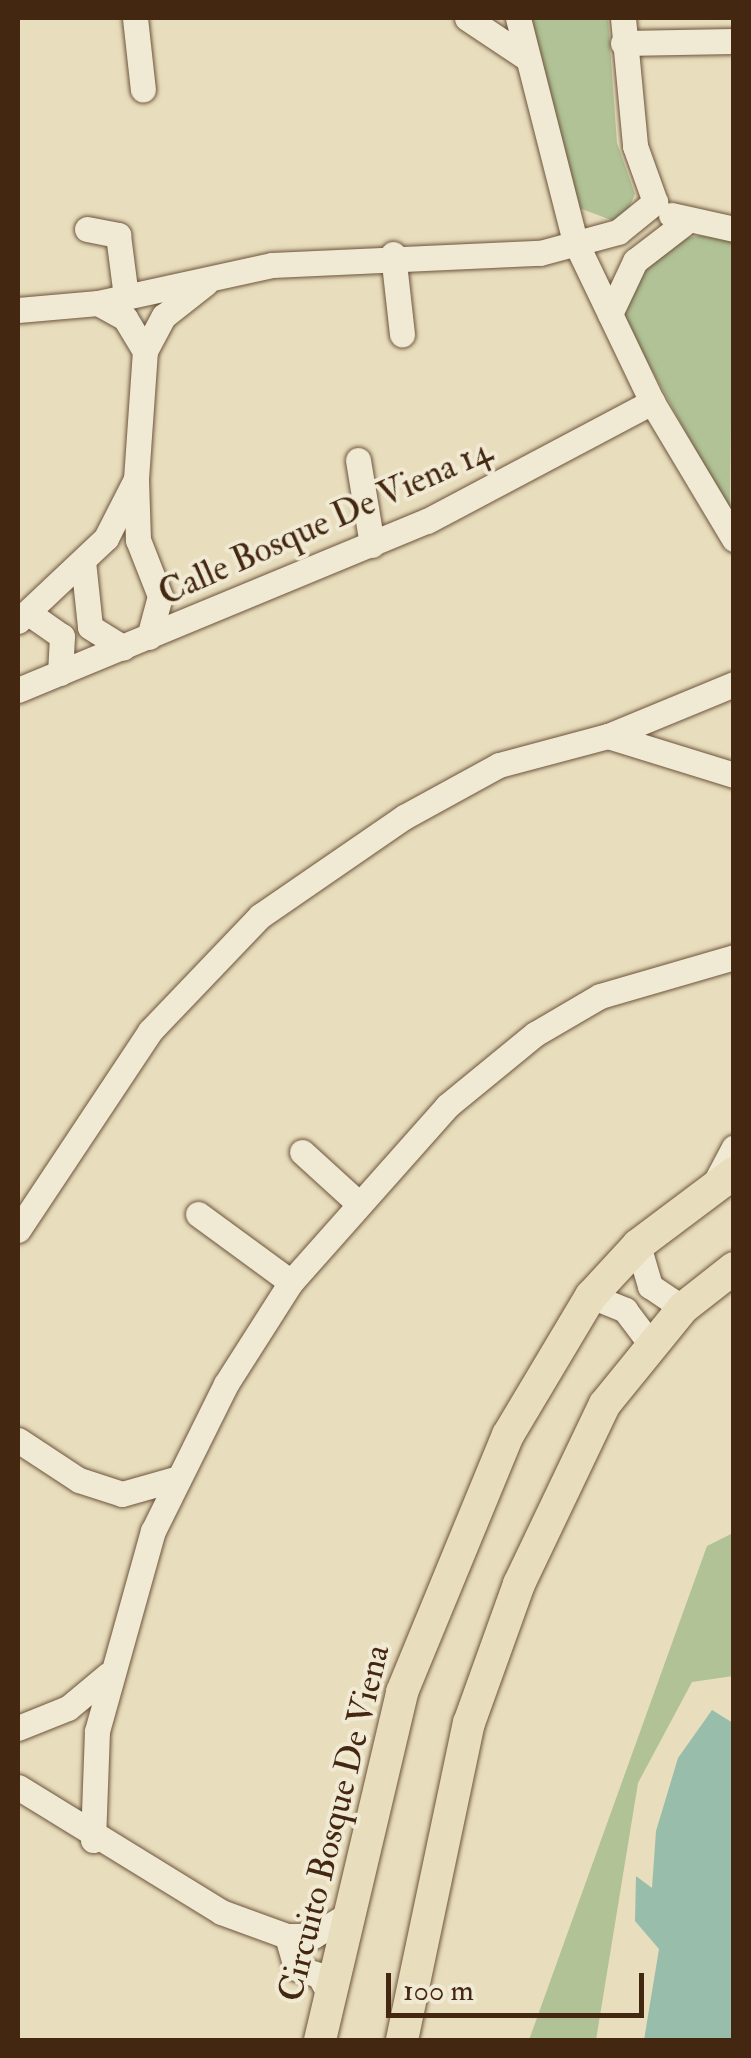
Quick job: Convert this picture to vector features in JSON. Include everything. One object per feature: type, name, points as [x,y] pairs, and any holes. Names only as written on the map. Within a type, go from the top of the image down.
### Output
[{"type":"main road","name":"Circuito Bosque De Viena","points":[[320,2040],[402,1692],[453,1554],[508,1434],[591,1296],[638,1245],[725,1177]]},
{"type":"main road","points":[[402,2040],[469,1723],[571,1469],[650,1343],[728,1271]]},
{"type":"street","points":[[135,18],[142,90]]},
{"type":"street","points":[[466,18],[524,56]]},
{"type":"street","points":[[518,18],[524,56],[574,241],[652,402],[734,538]]},
{"type":"street","points":[[734,42],[623,30],[636,146],[655,202],[683,224],[734,228]]},
{"type":"street","points":[[18,310],[98,303],[214,277],[393,254],[522,256],[618,232],[655,202]]},
{"type":"street","points":[[610,314],[636,260],[683,224]]},
{"type":"street","points":[[87,229],[118,235],[126,297]]},
{"type":"street","points":[[393,254],[402,334]]},
{"type":"street","points":[[150,637],[160,596],[138,540],[136,479],[145,351],[164,316],[214,277]]},
{"type":"street","points":[[98,303],[125,318],[145,351]]},
{"type":"street","name":"Calle Bosque De Viena 14","points":[[18,690],[372,545],[652,402]]},
{"type":"street","points":[[358,460],[372,545]]},
{"type":"street","points":[[60,674],[62,636],[24,617],[106,538],[136,479]]},
{"type":"street","points":[[106,538],[138,540]]},
{"type":"street","points":[[83,561],[90,627],[123,648]]},
{"type":"street","points":[[160,596],[217,610]]},
{"type":"street","points":[[18,1231],[150,1031],[260,916],[499,766],[608,736],[734,684]]},
{"type":"street","points":[[608,736],[734,776]]},
{"type":"street","points":[[93,1840],[89,1774],[109,1674],[153,1532],[174,1479],[291,1282],[357,1202],[446,1106],[534,1034],[600,996],[734,957]]},
{"type":"street","points":[[725,1177],[734,1147]]},
{"type":"street","points":[[302,1152],[357,1202]]},
{"type":"street","points":[[198,1214],[291,1282]]},
{"type":"street","points":[[638,1245],[650,1286],[684,1308]]},
{"type":"street","points":[[591,1296],[625,1310],[650,1343]]},
{"type":"street","points":[[18,1440],[79,1480],[122,1494],[153,1532]]},
{"type":"street","points":[[122,1494],[174,1479]]},
{"type":"street","points":[[18,1728],[68,1708],[109,1674]]},
{"type":"street","points":[[18,1787],[93,1840],[221,1912],[287,1936],[313,1936],[349,1914]]},
{"type":"street","points":[[287,1936],[296,1968],[319,1975],[330,1995]]},
{"type":"shaded area","points":[[522,18],[608,18],[617,143],[635,194],[622,224],[579,208]]},
{"type":"shaded area","points":[[711,234],[733,235],[730,513],[617,306],[655,243]]},
{"type":"shaded area","points":[[733,1533],[733,1676],[692,1682],[638,1783],[596,2040],[529,2040],[707,1546]]},
{"type":"shaded area","points":[[712,1710],[733,1723],[733,2040],[644,2040],[659,1949],[635,1921],[636,1876],[652,1888],[656,1831],[678,1758]]}]
